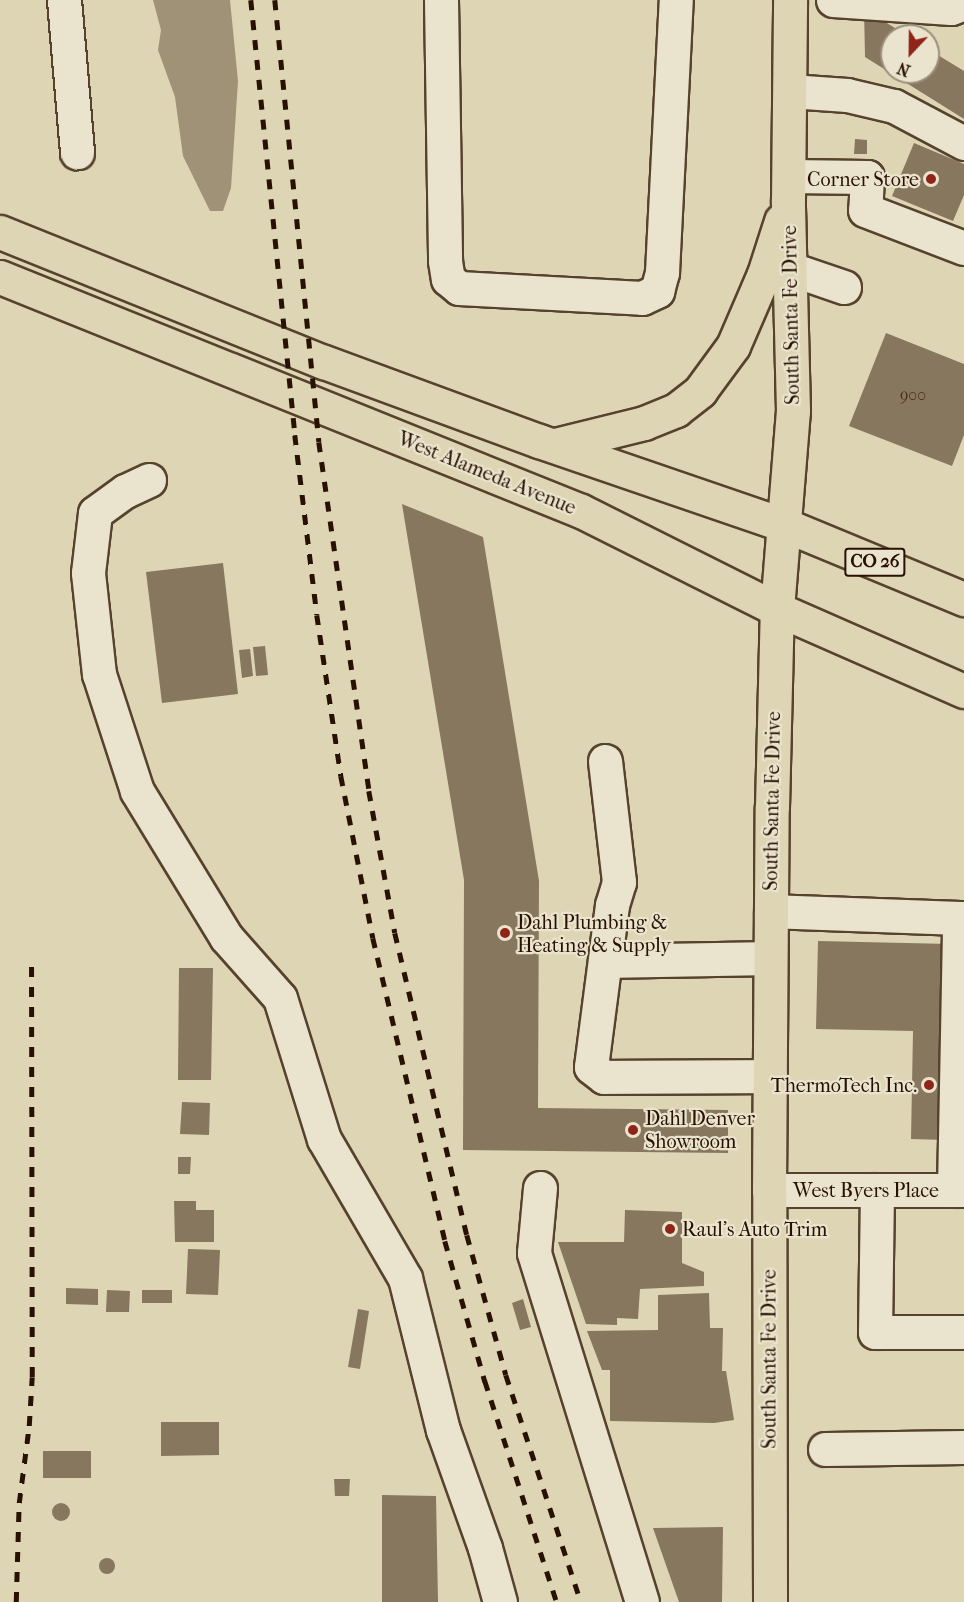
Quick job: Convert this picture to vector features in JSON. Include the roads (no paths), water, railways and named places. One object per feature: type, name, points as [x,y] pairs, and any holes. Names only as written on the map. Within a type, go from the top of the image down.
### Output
[{"type":"main road","name":"South Santa Fe Drive","points":[[770,1602],[770,958],[777,609],[793,411],[789,188],[790,0]]},
{"type":"main road","points":[[553,445],[644,423],[676,410],[700,391],[733,346],[764,274],[789,188]]},
{"type":"main road","points":[[0,231],[324,362],[553,445],[785,525]]},
{"type":"main road","name":"West Alameda Avenue","points":[[0,277],[581,511],[777,609],[964,691]]},
{"type":"main road","name":"CO 26","points":[[785,525],[964,599]]},
{"type":"street","points":[[64,0],[77,152]]},
{"type":"street","points":[[441,0],[445,261],[448,279],[459,288],[642,298],[657,291],[662,272],[676,0]]},
{"type":"street","points":[[833,0],[951,8],[964,3]]},
{"type":"street","points":[[790,91],[848,95],[894,106],[964,143]]},
{"type":"street","points":[[789,188],[867,177],[865,210],[964,248]]},
{"type":"street","points":[[791,269],[844,287]]},
{"type":"street","points":[[149,480],[124,491],[95,513],[88,573],[99,674],[137,791],[226,936],[280,998],[324,1138],[405,1278],[443,1430],[485,1548],[500,1602]]},
{"type":"street","points":[[605,760],[619,882],[612,905],[591,1067],[604,1077],[770,1076]]},
{"type":"street","points":[[771,911],[961,918],[959,1190]]},
{"type":"street","points":[[605,961],[770,958]]},
{"type":"street","points":[[540,1188],[534,1253],[642,1602]]},
{"type":"street","name":"West Byers Place","points":[[769,1190],[959,1190]]},
{"type":"street","points":[[877,1190],[874,1332],[964,1332]]},
{"type":"street","points":[[825,1449],[964,1447]]},
{"type":"railway","points":[[251,0],[295,435],[317,615],[341,776],[373,938],[445,1241],[485,1381],[557,1602]]},
{"type":"railway","points":[[275,0],[319,442],[369,791],[395,933],[467,1235],[506,1375],[581,1602]]},
{"type":"railway","points":[[16,1602],[19,1503],[29,1426],[32,1377],[31,958]]},
{"type":"place","name":"Corner Store","points":[[931,179]]},
{"type":"place","name":"Dahl Plumbing & Heating & Supply","points":[[505,933]]},
{"type":"place","name":"ThermoTech Inc.","points":[[929,1085]]},
{"type":"place","name":"Dahl Denver Showroom","points":[[633,1130]]},
{"type":"place","name":"Raul's Auto Trim","points":[[670,1229]]}]
